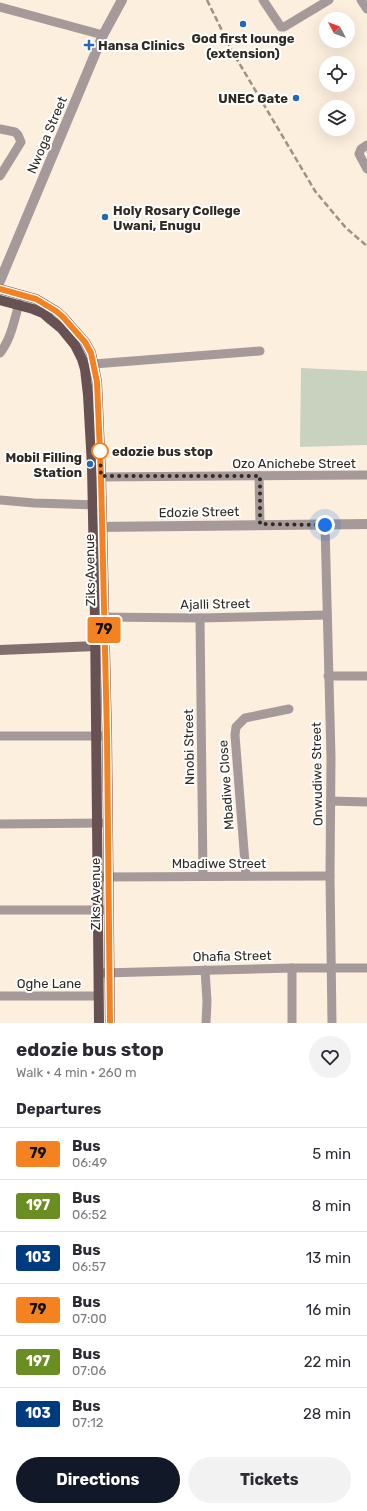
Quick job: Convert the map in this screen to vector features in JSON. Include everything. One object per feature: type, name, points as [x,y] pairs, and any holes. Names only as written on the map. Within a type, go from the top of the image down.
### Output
[{"type":"main road","name":"Ziks Avenue","points":[[0,289],[36,299],[63,317],[85,342],[91,353],[97,382],[97,527],[100,646],[95,737],[102,823],[103,973],[110,1023]]},
{"type":"main road","name":"Ziks Avenue","points":[[0,300],[19,304],[43,313],[62,329],[75,345],[82,359],[88,395],[97,477]]},
{"type":"main road","name":"Ziks Avenue","points":[[100,646],[107,736],[102,823]]},
{"type":"main road","points":[[0,650],[100,646]]},
{"type":"main road","name":"Ziks Avenue","points":[[99,1023],[98,996],[103,973]]},
{"type":"street","name":"Nwoga Street","points":[[0,281],[103,35],[122,0]]},
{"type":"street","points":[[263,0],[281,26],[284,27],[329,0]]},
{"type":"street","points":[[361,0],[367,9]]},
{"type":"street","points":[[0,7],[103,35]]},
{"type":"street","points":[[0,129],[15,132],[18,135],[20,142],[0,176]]},
{"type":"street","points":[[367,146],[361,149],[358,154],[367,169]]},
{"type":"street","points":[[0,353],[6,344],[13,326],[19,304]]},
{"type":"street","points":[[94,364],[260,351]]},
{"type":"street","name":"Ozo Anichebe Street","points":[[97,477],[367,475]]},
{"type":"street","points":[[260,476],[260,524]]},
{"type":"street","points":[[0,500],[97,505]]},
{"type":"street","name":"Edozie Street","points":[[97,527],[367,524]]},
{"type":"street","name":"Onwudiwe Street","points":[[325,525],[331,801],[330,876],[332,1023]]},
{"type":"street","name":"Ajalli Street","points":[[100,617],[200,618],[327,616]]},
{"type":"street","name":"Nnobi Street","points":[[200,618],[203,876]]},
{"type":"street","points":[[328,676],[367,676]]},
{"type":"street","name":"Mbadiwe Close","points":[[246,876],[235,735],[236,726],[245,718],[289,709]]},
{"type":"street","points":[[0,736],[107,736]]},
{"type":"street","points":[[331,801],[367,802]]},
{"type":"street","points":[[0,824],[102,823]]},
{"type":"street","name":"Mbadiwe Street","points":[[103,876],[330,876]]},
{"type":"street","points":[[0,910],[103,910]]},
{"type":"street","points":[[292,968],[292,1023]]},
{"type":"street","name":"Ohafia Street","points":[[103,973],[292,968],[367,968]]},
{"type":"street","points":[[205,970],[207,1000],[206,1023]]},
{"type":"street","name":"Oghe Lane","points":[[0,996],[98,996]]},
{"type":"green space","points":[[301,368],[367,371],[367,445],[300,447]]},
{"type":"railway","points":[[207,0],[232,51],[315,191],[346,228],[367,246]]},
{"type":"bus line","name":"79","points":[[0,289],[36,299],[63,317],[85,342],[91,353],[97,382],[101,476],[107,736],[108,972],[110,1023]]},
{"type":"place","name":"God first lounge (extension)","points":[[243,24]]},
{"type":"place","name":"Hansa Clinics","points":[[89,45]]},
{"type":"place","name":"UNEC Gate","points":[[296,98]]},
{"type":"place","name":"Holy Rosary College Uwani, Enugu","points":[[105,217]]},
{"type":"place","name":"edozie bus stop","points":[[100,451]]},
{"type":"place","name":"Mobil Filling Station","points":[[90,464]]},
{"type":"route","points":[[100,451],[101,476],[260,476],[260,524],[325,525]]}]
